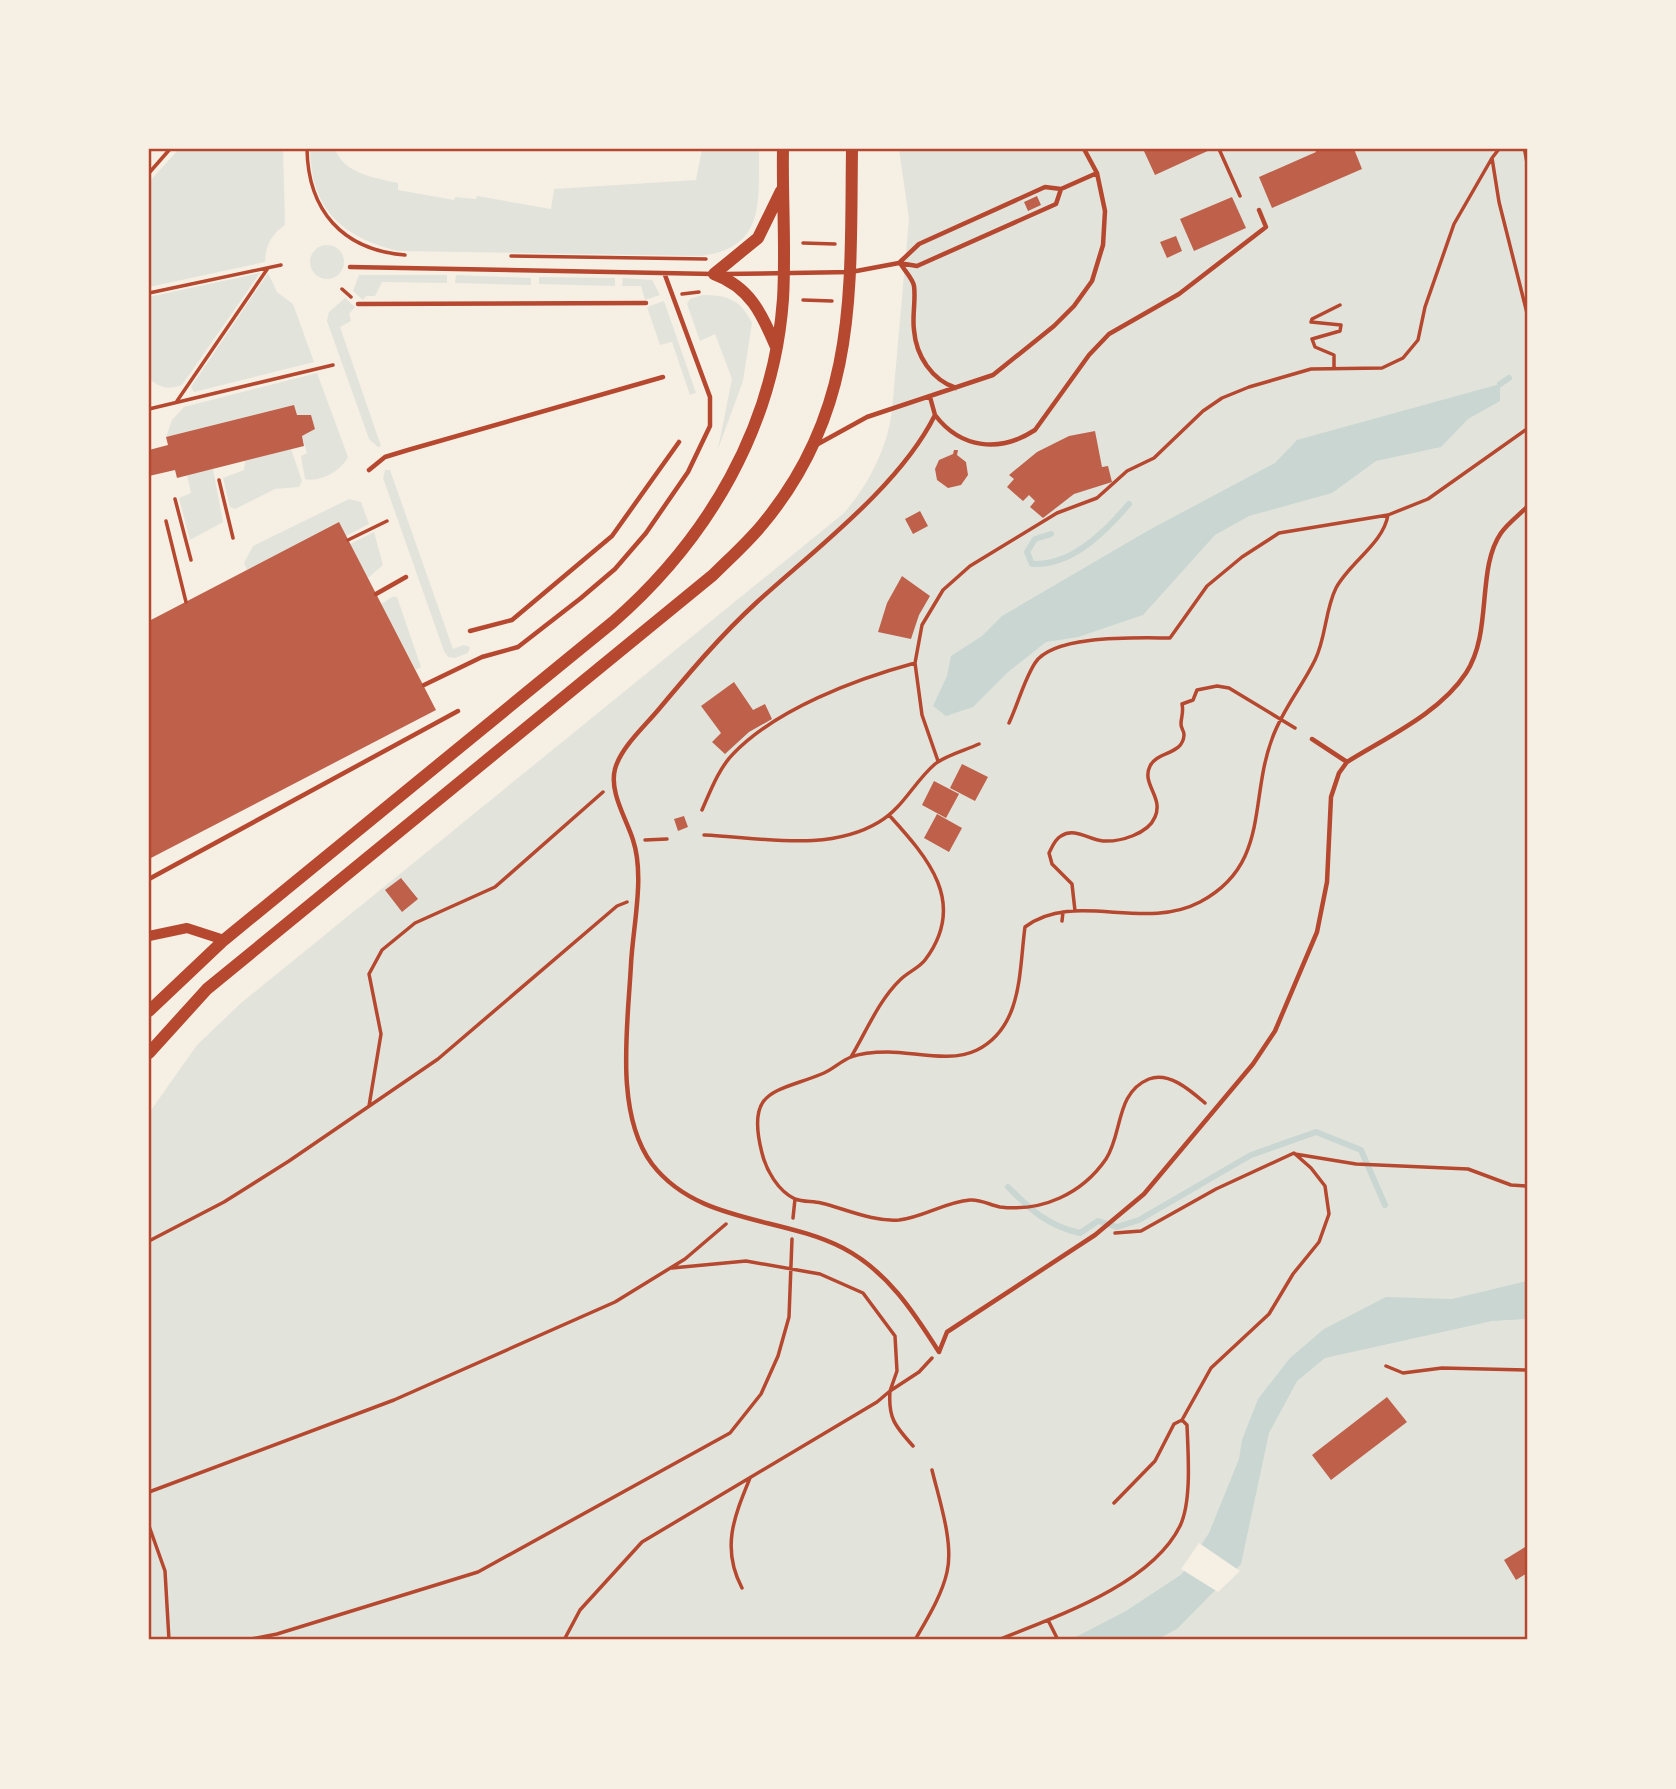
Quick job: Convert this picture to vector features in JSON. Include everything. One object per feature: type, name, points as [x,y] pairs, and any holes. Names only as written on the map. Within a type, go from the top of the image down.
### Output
[{"type":"main road","points":[[149,1012],[224,940],[613,622],[654,585],[702,527],[732,476],[756,422],[776,347],[783,275],[783,149]]},
{"type":"main road","points":[[149,1053],[188,1006],[244,956],[713,575],[762,525],[813,446],[839,370],[848,323],[851,272],[852,149]]},
{"type":"main road","points":[[776,347],[752,299],[735,284],[714,274],[758,238],[782,187]]},
{"type":"street","points":[[149,936],[187,928],[224,940]]},
{"type":"lane","points":[[813,446],[867,417],[993,375],[1054,327],[1092,282],[1103,245],[1105,211],[1097,173],[1084,149]]},
{"type":"lane","points":[[1525,149],[1527,160]]},
{"type":"lane","points":[[899,263],[919,244],[1026,195],[1045,187],[1061,190],[1097,173]]},
{"type":"lane","points":[[350,267],[665,275],[783,275],[851,272],[899,263],[917,266],[1056,204],[1061,190]]},
{"type":"lane","points":[[930,397],[935,415],[952,433],[976,444],[1011,443],[1024,437],[1035,429],[1088,355],[1109,334],[1179,294],[1266,227],[1259,210]]},
{"type":"lane","points":[[899,263],[914,284],[914,332],[920,353],[932,374],[943,384],[956,388]]},
{"type":"lane","points":[[424,685],[482,657],[518,647],[581,598],[615,569],[646,533],[700,452],[710,426],[710,397],[665,275]]},
{"type":"lane","points":[[358,304],[646,303]]},
{"type":"lane","points":[[369,470],[386,457],[408,450],[663,377]]},
{"type":"lane","points":[[935,415],[920,441],[855,516],[754,605],[698,663],[624,752],[615,769],[614,786],[633,842],[639,872],[635,901],[627,1057],[631,1120],[641,1149],[661,1174],[699,1201],[842,1248],[880,1272],[914,1311],[939,1352]]},
{"type":"lane","points":[[470,631],[512,620],[612,536],[679,442]]},
{"type":"lane","points":[[939,1352],[947,1332],[1096,1235],[1144,1194],[1215,1111],[1275,1031],[1317,932],[1327,882],[1331,797],[1339,773],[1347,762],[1425,712],[1453,690],[1468,671],[1478,647],[1490,557],[1501,533],[1527,507]]},
{"type":"lane","points":[[376,594],[406,577]]},
{"type":"lane","points":[[149,878],[458,711]]},
{"type":"lane","points":[[1312,739],[1347,762]]},
{"type":"path","points":[[149,173],[170,149]]},
{"type":"path","points":[[307,149],[311,191],[324,216],[371,247],[408,255]]},
{"type":"path","points":[[1219,149],[1240,196]]},
{"type":"path","points":[[938,761],[922,715],[915,663],[922,625],[943,590],[970,566],[1057,513],[1097,498],[1127,471],[1153,458],[1203,411],[1222,398],[1277,379],[1334,367],[1356,371],[1382,368],[1403,358],[1418,340],[1425,307],[1454,224],[1499,149]]},
{"type":"path","points":[[1492,158],[1499,202],[1527,313]]},
{"type":"path","points":[[803,243],[842,245]]},
{"type":"path","points":[[507,256],[706,259]]},
{"type":"path","points":[[149,293],[281,265]]},
{"type":"path","points":[[176,403],[268,268]]},
{"type":"path","points":[[803,300],[838,301]]},
{"type":"path","points":[[1334,367],[1334,355],[1315,347],[1312,339],[1340,331],[1341,325],[1311,323],[1312,319],[1340,305]]},
{"type":"path","points":[[149,409],[333,365]]},
{"type":"path","points":[[1009,723],[1035,663],[1044,653],[1116,638],[1170,638],[1207,586],[1242,557],[1279,533],[1388,515],[1428,499],[1527,429]]},
{"type":"path","points":[[219,480],[233,538]]},
{"type":"path","points":[[175,499],[191,560]]},
{"type":"path","points":[[1215,1111],[1185,1087],[1167,1079],[1151,1078],[1134,1089],[1122,1106],[1119,1132],[1106,1160],[1084,1183],[1055,1202],[1023,1208],[999,1206],[974,1199],[953,1202],[897,1220],[795,1199],[776,1184],[762,1156],[757,1130],[760,1106],[770,1092],[827,1072],[851,1057],[886,1052],[957,1056],[977,1050],[992,1038],[1015,1004],[1020,985],[1025,928],[1038,918],[1075,911],[1158,915],[1180,911],[1219,889],[1250,849],[1271,741],[1281,718],[1316,658],[1336,589],[1385,528],[1388,515]]},
{"type":"path","points":[[166,521],[186,602]]},
{"type":"path","points":[[348,540],[387,521]]},
{"type":"path","points":[[702,810],[731,756],[758,731],[876,673],[915,663]]},
{"type":"path","points":[[1075,911],[1072,884],[1052,864],[1049,853],[1062,835],[1075,832],[1102,841],[1127,838],[1146,828],[1155,818],[1158,805],[1149,786],[1149,767],[1155,759],[1174,751],[1181,743],[1182,704],[1193,700],[1197,690],[1217,686],[1241,693],[1295,729]]},
{"type":"path","points":[[704,835],[798,842],[840,836],[878,823],[889,815],[938,761],[979,744]]},
{"type":"path","points":[[369,1107],[368,1099],[381,1034],[369,974],[382,950],[415,923],[495,887],[593,799],[614,786]]},
{"type":"path","points":[[851,1057],[884,1001],[900,980],[924,962],[943,928],[943,902],[939,881],[925,857],[889,815]]},
{"type":"path","points":[[633,842],[667,839]]},
{"type":"path","points":[[149,1241],[225,1202],[438,1059],[617,906],[635,901]]},
{"type":"path","points":[[1062,921],[1063,912]]},
{"type":"path","points":[[1114,1503],[1155,1461],[1174,1424],[1182,1420],[1211,1368],[1269,1314],[1293,1274],[1319,1242],[1329,1213],[1325,1186],[1311,1168],[1294,1153]]},
{"type":"path","points":[[1096,1235],[1141,1231],[1216,1188],[1294,1153],[1356,1164],[1468,1169],[1511,1185],[1527,1186]]},
{"type":"path","points":[[246,1640],[277,1634],[478,1572],[687,1454],[730,1433],[761,1394],[778,1356],[789,1317],[791,1230],[795,1199]]},
{"type":"path","points":[[149,1492],[394,1400],[615,1302],[671,1268],[735,1215]]},
{"type":"path","points":[[671,1268],[746,1261],[820,1274],[863,1293],[895,1336],[897,1371],[890,1391],[888,1412],[898,1430],[913,1446]]},
{"type":"path","points":[[564,1640],[580,1610],[642,1542],[877,1402],[919,1373],[939,1352]]},
{"type":"path","points":[[1386,1366],[1403,1373],[1442,1368],[1526,1370]]},
{"type":"path","points":[[998,1640],[1103,1597],[1156,1557],[1180,1525],[1188,1474],[1187,1425],[1182,1420]]},
{"type":"path","points":[[915,1640],[930,1614],[948,1570],[946,1526],[932,1470]]},
{"type":"path","points":[[742,1588],[731,1568],[730,1541],[738,1508],[751,1477]]},
{"type":"path","points":[[149,1526],[165,1570],[169,1640]]},
{"type":"path","points":[[1048,1620],[1058,1640]]},
{"type":"shaded area","points":[[179,149],[283,149],[285,225],[270,240],[265,262],[149,287],[149,182]]},
{"type":"shaded area","points":[[310,149],[335,149],[339,157],[353,169],[371,177],[398,183],[398,190],[454,200],[455,197],[476,199],[477,196],[551,209],[554,189],[696,180],[702,149],[759,149],[758,203],[748,232],[738,243],[722,251],[701,256],[397,251],[360,237],[333,217],[316,188]]},
{"type":"shaded area","points":[[899,149],[1527,149],[1527,1640],[149,1640],[149,1113],[197,1045],[241,1003],[844,513],[853,502],[869,478],[881,452],[892,410],[909,219]]},
{"type":"shaded area","points":[[327,245],[339,250],[344,262],[339,274],[327,279],[315,274],[310,262],[315,250]]},
{"type":"shaded area","points":[[260,273],[182,385],[165,387],[149,379],[149,297]]},
{"type":"shaded area","points":[[268,273],[277,292],[293,304],[314,362],[194,392],[191,387]]},
{"type":"shaded area","points":[[359,275],[447,275],[447,283],[382,282],[375,296],[366,296],[363,300],[353,291]]},
{"type":"shaded area","points":[[456,275],[531,278],[531,285],[455,283]]},
{"type":"shaded area","points":[[539,277],[615,278],[615,286],[539,284]]},
{"type":"shaded area","points":[[623,278],[652,280],[660,295],[645,300],[641,286],[622,286]]},
{"type":"shaded area","points":[[702,295],[733,300],[752,323],[743,381],[718,449],[732,379],[715,334],[700,341],[687,304],[690,299]]},
{"type":"shaded area","points":[[345,298],[355,307],[349,314],[351,321],[340,327],[381,446],[378,447],[369,439],[327,321],[329,312]]},
{"type":"shaded area","points":[[664,301],[696,393],[690,395],[672,342],[660,345],[647,307]]},
{"type":"shaded area","points":[[317,373],[348,457],[341,466],[324,477],[305,479],[301,456],[307,453],[302,436],[315,429],[311,415],[297,415],[166,437],[172,420],[184,407]]},
{"type":"shaded area","points":[[1500,384],[1500,401],[1468,419],[1441,447],[1376,461],[1332,493],[1249,516],[1215,535],[1143,615],[1078,637],[1046,642],[1007,673],[973,707],[946,716],[933,706],[947,676],[951,656],[982,636],[1002,616],[1149,530],[1275,463],[1297,440]]},
{"type":"shaded area","points":[[291,449],[302,481],[299,487],[275,489],[235,509],[230,507],[223,478],[244,470],[245,461]]},
{"type":"shaded area","points":[[213,469],[223,522],[190,540],[179,498],[191,493],[187,475]]},
{"type":"shaded area","points":[[385,470],[390,470],[453,649],[464,645],[470,647],[468,653],[455,658],[448,657],[444,651],[383,478]]},
{"type":"shaded area","points":[[349,499],[361,502],[369,524],[346,536],[247,570],[244,563],[253,546]]},
{"type":"shaded area","points":[[374,532],[383,565],[368,578],[350,544]]},
{"type":"shaded area","points":[[397,597],[421,667],[416,670],[381,604]]},
{"type":"shaded area","points":[[1527,1281],[1527,1319],[1492,1321],[1325,1358],[1297,1381],[1269,1433],[1241,1564],[1177,1629],[1156,1640],[1070,1640],[1126,1611],[1182,1574],[1209,1533],[1239,1459],[1242,1440],[1258,1399],[1290,1358],[1324,1329],[1386,1297],[1452,1299]]},
{"type":"pier","points":[[1199,1543],[1240,1571],[1218,1592],[1181,1569]]},
{"type":"building","points":[[1143,149],[1212,149],[1155,175]]},
{"type":"building","points":[[1315,149],[1354,149],[1362,169],[1272,208],[1259,177],[1316,152]]},
{"type":"building","points":[[1037,196],[1041,205],[1028,211],[1024,202]]},
{"type":"building","points":[[1232,197],[1246,228],[1194,251],[1180,219]]},
{"type":"building","points":[[1176,236],[1182,251],[1167,258],[1160,242]]},
{"type":"building","points":[[294,405],[297,415],[311,415],[315,429],[302,436],[304,446],[177,478],[175,470],[149,476],[149,450],[168,445],[166,437]]},
{"type":"building","points":[[1095,431],[1102,467],[1108,466],[1112,482],[1074,494],[1043,518],[1030,507],[1035,501],[1029,495],[1023,501],[1007,487],[1014,479],[1009,475],[1037,452],[1069,436]]},
{"type":"building","points":[[954,450],[958,450],[957,455],[966,462],[968,475],[961,485],[948,488],[937,480],[935,469],[939,460],[953,454]]},
{"type":"building","points":[[920,511],[928,526],[913,534],[905,519]]},
{"type":"building","points":[[339,522],[436,710],[149,859],[149,621]]},
{"type":"building","points":[[902,576],[930,596],[919,615],[911,639],[878,632],[887,603]]},
{"type":"building","points":[[734,682],[753,710],[765,704],[772,719],[749,732],[725,754],[712,742],[721,733],[701,706]]},
{"type":"building","points":[[962,764],[988,777],[975,801],[950,788]]},
{"type":"building","points":[[934,781],[959,794],[946,818],[922,805]]},
{"type":"building","points":[[937,814],[962,828],[949,852],[924,838]]},
{"type":"building","points":[[684,816],[688,827],[678,831],[674,819]]},
{"type":"building","points":[[401,878],[418,899],[402,912],[385,890]]},
{"type":"building","points":[[1387,1397],[1407,1422],[1331,1480],[1312,1455]]},
{"type":"building","points":[[1527,1546],[1527,1573],[1516,1580],[1504,1560]]},
{"type":"waterway","points":[[1500,384],[1509,378]]},
{"type":"waterway","points":[[1051,534],[1035,539],[1027,552],[1032,564],[1047,563],[1074,553],[1098,536],[1129,504]]},
{"type":"waterway","points":[[1008,1187],[1024,1203],[1058,1226],[1080,1233],[1098,1221],[1117,1227],[1139,1220],[1251,1155],[1316,1132],[1361,1150],[1385,1205]]}]
